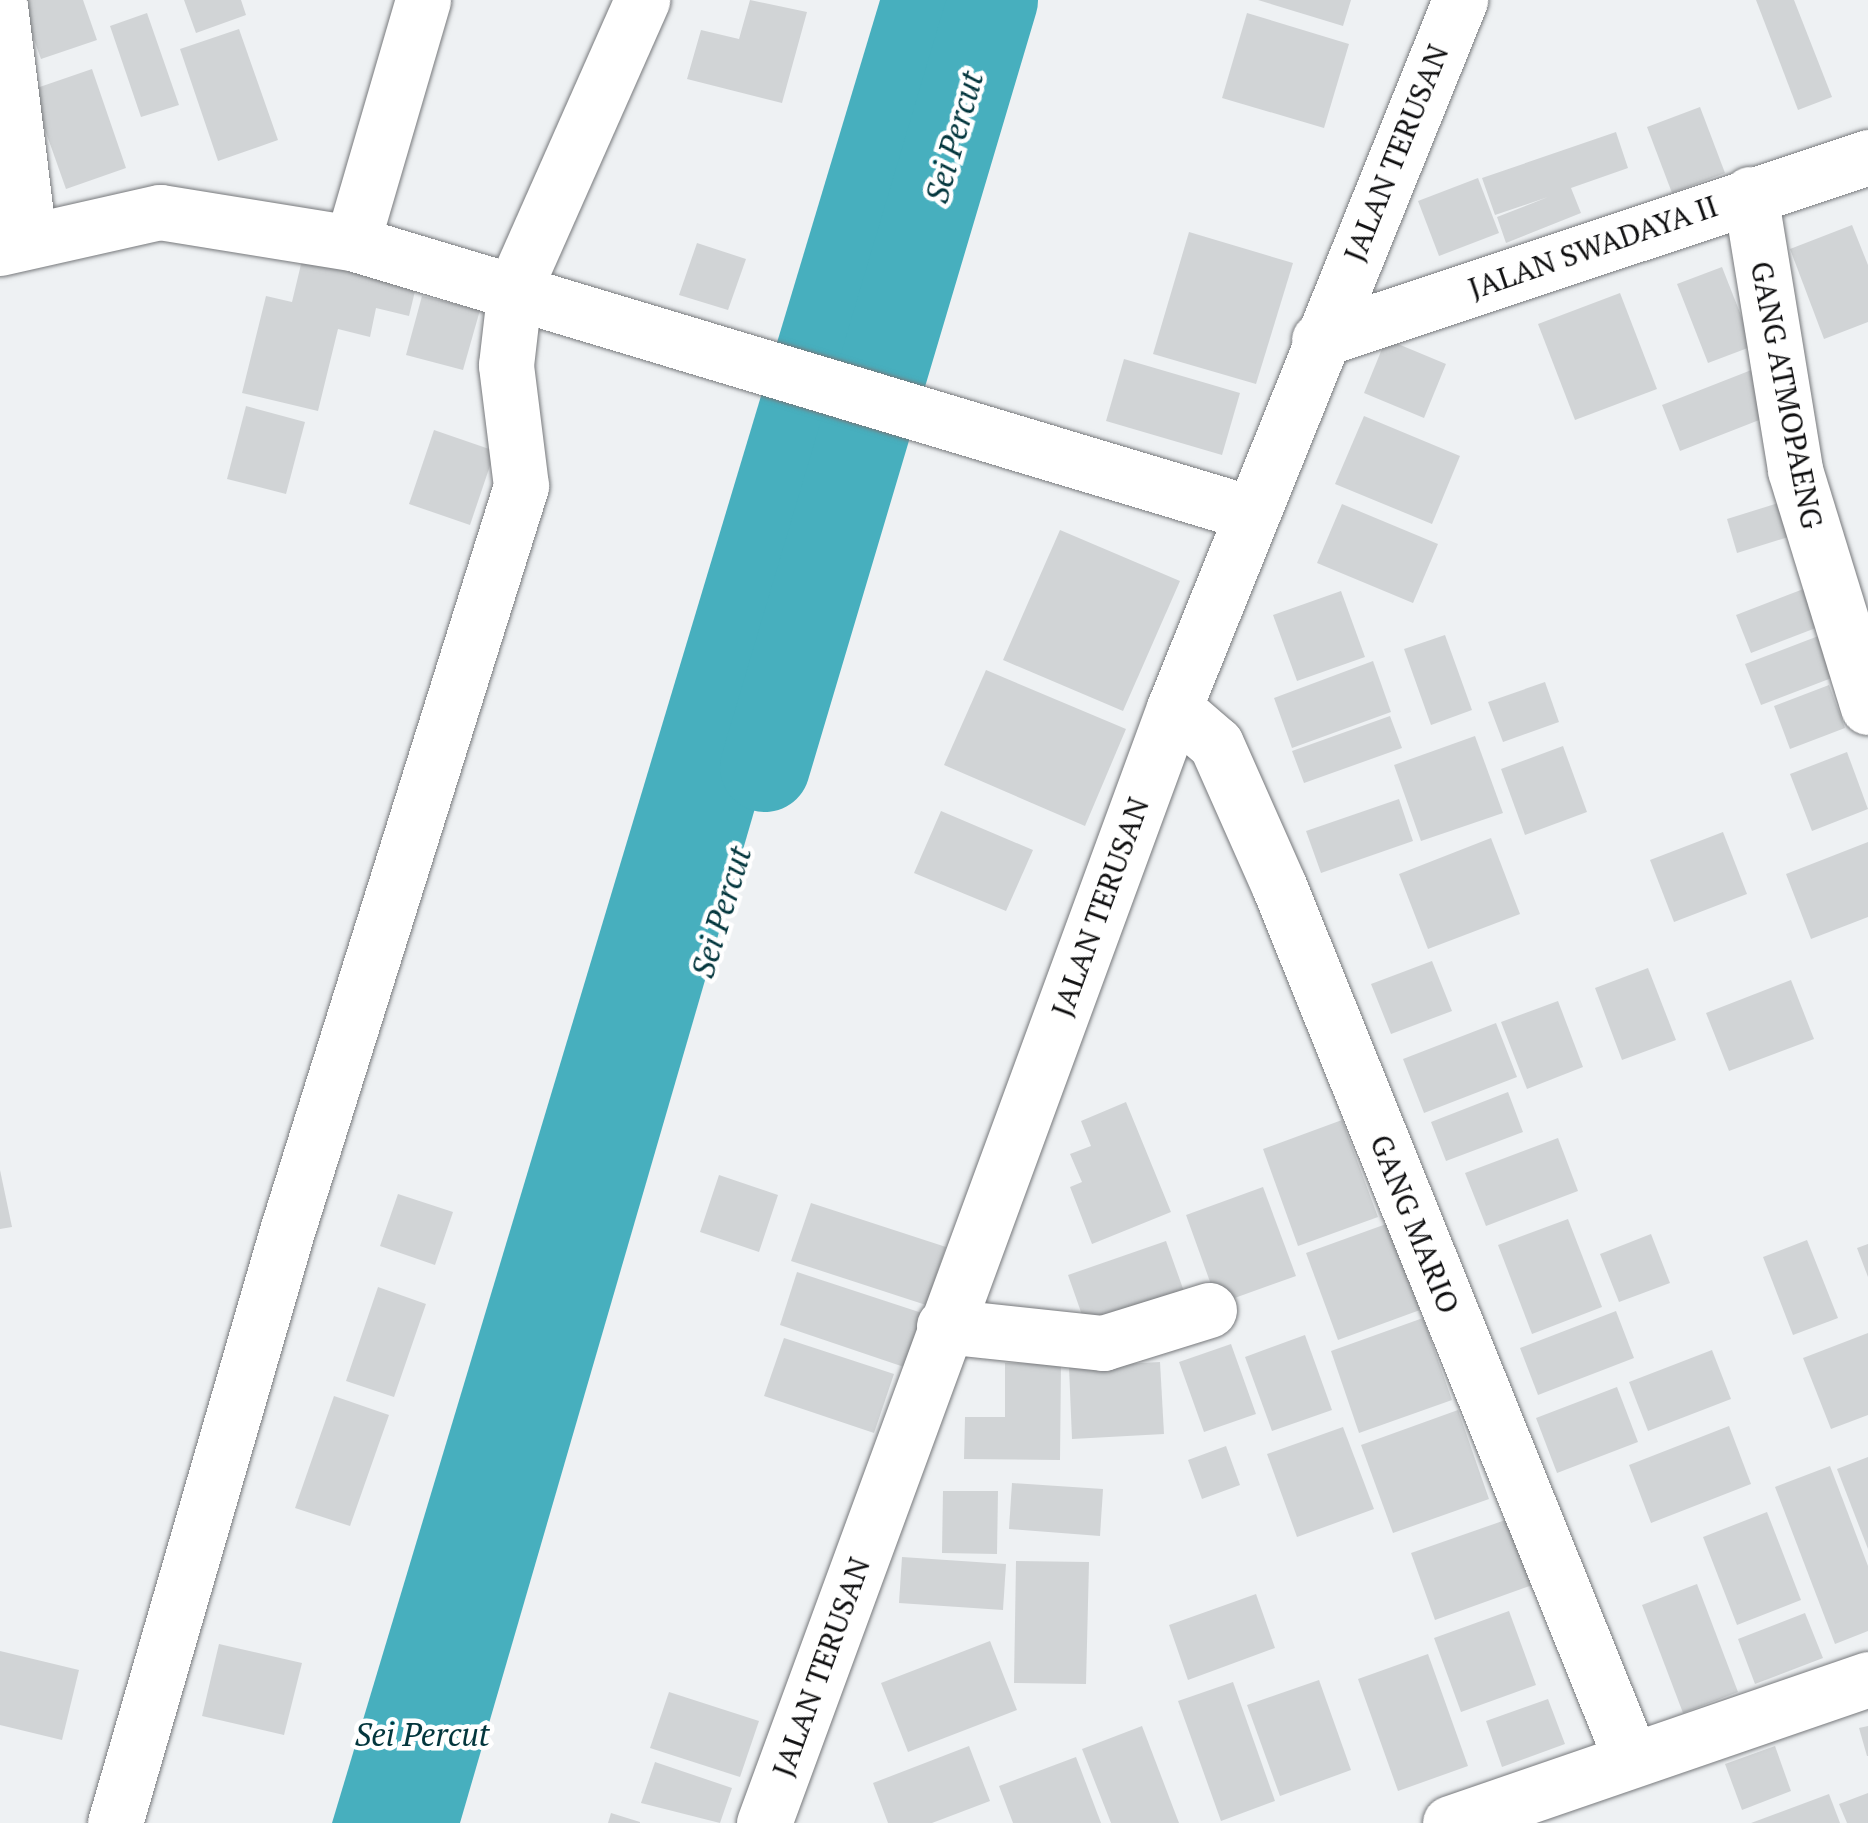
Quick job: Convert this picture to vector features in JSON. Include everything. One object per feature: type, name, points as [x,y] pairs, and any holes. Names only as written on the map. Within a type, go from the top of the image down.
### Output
[{"type":"street","points":[[352,243],[422,0]]},
{"type":"street","points":[[115,1823],[288,1231],[521,486],[506,365],[515,287],[642,0]]},
{"type":"street","name":"JALAN TERUSAN","points":[[764,1823],[1174,708],[1460,0]]},
{"type":"street","points":[[0,6],[14,244],[160,212],[352,243],[515,287],[1250,512]]},
{"type":"street","name":"JALAN SWADAYA II","points":[[1320,340],[1868,157]]},
{"type":"street","name":"GANG ATMOPAENG","points":[[1750,194],[1795,470],[1868,707]]},
{"type":"street","name":"GANG MARIO","points":[[1174,708],[1216,744],[1279,886],[1630,1758]]},
{"type":"street","points":[[944,1326],[1103,1343],[1209,1310]]},
{"type":"street","points":[[1470,1820],[1630,1758],[1868,1679]]},
{"type":"water","name":"Sei Percut","points":[[880,0],[990,0],[460,1823],[332,1823]]},
{"type":"building","points":[[20,0],[83,0],[97,40],[41,59]]},
{"type":"building","points":[[184,0],[241,0],[246,15],[196,33]]},
{"type":"building","points":[[750,0],[807,12],[782,103],[687,79],[701,30],[739,39]]},
{"type":"building","points":[[1258,0],[1351,0],[1343,26]]},
{"type":"building","points":[[1756,0],[1794,0],[1832,97],[1798,110]]},
{"type":"building","points":[[147,13],[179,105],[141,117],[110,26]]},
{"type":"building","points":[[1247,13],[1349,44],[1324,128],[1222,98]]},
{"type":"building","points":[[239,29],[278,140],[218,161],[180,49]]},
{"type":"building","points":[[92,69],[126,168],[66,189],[31,90]]},
{"type":"building","points":[[1700,107],[1725,173],[1672,193],[1647,127]]},
{"type":"building","points":[[1616,132],[1628,168],[1571,188],[1581,213],[1506,243],[1497,217],[1548,197],[1495,215],[1482,178]]},
{"type":"building","points":[[1478,178],[1499,233],[1439,256],[1418,201]]},
{"type":"building","points":[[1852,225],[1868,265],[1868,322],[1824,339],[1790,249]]},
{"type":"building","points":[[1189,232],[1293,263],[1256,384],[1153,354]]},
{"type":"building","points":[[697,243],[746,259],[728,310],[679,295]]},
{"type":"building","points":[[302,260],[416,287],[409,316],[376,308],[370,337],[338,329],[318,411],[242,393],[266,296],[292,302]]},
{"type":"building","points":[[1722,267],[1753,346],[1708,363],[1677,284]]},
{"type":"building","points":[[1620,293],[1657,389],[1575,420],[1538,324]]},
{"type":"building","points":[[422,296],[480,310],[463,370],[406,355]]},
{"type":"building","points":[[1386,339],[1446,364],[1424,418],[1364,393]]},
{"type":"building","points":[[1124,359],[1240,393],[1222,455],[1106,421]]},
{"type":"building","points":[[1754,369],[1772,415],[1680,451],[1662,405]]},
{"type":"building","points":[[246,406],[305,422],[286,494],[227,479]]},
{"type":"building","points":[[1364,416],[1460,456],[1432,524],[1335,484]]},
{"type":"building","points":[[434,430],[495,451],[470,525],[409,504]]},
{"type":"building","points":[[1788,500],[1798,534],[1737,553],[1727,519]]},
{"type":"building","points":[[1342,504],[1438,544],[1413,603],[1317,563]]},
{"type":"building","points":[[1060,530],[1180,581],[1123,711],[1003,660]]},
{"type":"building","points":[[1806,588],[1821,626],[1751,653],[1736,615]]},
{"type":"building","points":[[1341,591],[1365,657],[1297,681],[1273,615]]},
{"type":"building","points":[[1834,630],[1850,671],[1761,705],[1745,664]]},
{"type":"building","points":[[1445,635],[1472,710],[1431,725],[1404,649]]},
{"type":"building","points":[[1373,661],[1391,712],[1292,748],[1274,698]]},
{"type":"building","points":[[986,670],[1126,729],[1085,826],[944,765]]},
{"type":"building","points":[[1545,682],[1559,722],[1503,742],[1488,702]]},
{"type":"building","points":[[1829,685],[1845,728],[1790,749],[1774,706]]},
{"type":"building","points":[[1390,716],[1402,748],[1304,783],[1292,751]]},
{"type":"building","points":[[1475,736],[1503,813],[1421,841],[1394,765]]},
{"type":"building","points":[[1563,746],[1587,812],[1525,835],[1501,769]]},
{"type":"building","points":[[1847,752],[1868,809],[1812,831],[1790,774]]},
{"type":"building","points":[[1399,799],[1413,841],[1321,873],[1306,831]]},
{"type":"building","points":[[941,811],[1033,850],[1006,911],[914,873]]},
{"type":"building","points":[[1723,832],[1747,894],[1674,922],[1650,860]]},
{"type":"building","points":[[1491,838],[1520,914],[1428,949],[1399,874]]},
{"type":"building","points":[[1868,842],[1868,917],[1811,939],[1786,874]]},
{"type":"building","points":[[1432,961],[1452,1011],[1391,1034],[1371,984]]},
{"type":"building","points":[[1648,968],[1676,1040],[1622,1060],[1595,988]]},
{"type":"building","points":[[1791,980],[1814,1039],[1729,1071],[1706,1013]]},
{"type":"building","points":[[1558,1001],[1583,1067],[1527,1089],[1501,1022]]},
{"type":"building","points":[[1496,1023],[1517,1077],[1424,1113],[1403,1059]]},
{"type":"building","points":[[1508,1092],[1523,1132],[1446,1161],[1431,1122]]},
{"type":"building","points":[[1126,1102],[1171,1212],[1092,1244],[1070,1187],[1082,1182],[1070,1154],[1091,1146],[1081,1121]]},
{"type":"building","points":[[1342,1120],[1378,1217],[1298,1246],[1263,1149]]},
{"type":"building","points":[[1558,1138],[1578,1191],[1486,1226],[1465,1173]]},
{"type":"building","points":[[0,1170],[12,1227],[0,1229]]},
{"type":"building","points":[[719,1175],[778,1195],[759,1252],[700,1232]]},
{"type":"building","points":[[1263,1187],[1296,1276],[1218,1304],[1186,1215]]},
{"type":"building","points":[[398,1194],[453,1212],[435,1265],[380,1246]]},
{"type":"building","points":[[811,1203],[946,1247],[926,1305],[791,1261]]},
{"type":"building","points":[[1568,1219],[1602,1307],[1532,1334],[1498,1245]]},
{"type":"building","points":[[1389,1223],[1420,1310],[1338,1340],[1306,1253]]},
{"type":"building","points":[[1651,1234],[1670,1283],[1619,1302],[1600,1254]]},
{"type":"building","points":[[1807,1240],[1838,1318],[1793,1335],[1763,1257]]},
{"type":"building","points":[[1166,1241],[1186,1297],[1088,1332],[1068,1275]]},
{"type":"building","points":[[1868,1244],[1868,1277],[1857,1248]]},
{"type":"building","points":[[797,1272],[922,1313],[904,1367],[780,1325]]},
{"type":"building","points":[[378,1287],[426,1304],[394,1397],[346,1381]]},
{"type":"building","points":[[1616,1311],[1634,1358],[1538,1395],[1520,1348]]},
{"type":"building","points":[[1423,1318],[1452,1400],[1359,1433],[1331,1351]]},
{"type":"building","points":[[1868,1333],[1868,1415],[1831,1429],[1803,1358]]},
{"type":"building","points":[[1305,1335],[1332,1410],[1272,1431],[1245,1357]]},
{"type":"building","points":[[784,1338],[894,1374],[874,1433],[764,1396]]},
{"type":"building","points":[[1231,1344],[1256,1414],[1204,1432],[1179,1362]]},
{"type":"building","points":[[1712,1350],[1731,1399],[1648,1431],[1629,1382]]},
{"type":"building","points":[[1160,1362],[1164,1434],[1072,1439],[1069,1367]]},
{"type":"building","points":[[1005,1363],[1061,1364],[1060,1460],[964,1459],[965,1417],[1005,1417]]},
{"type":"building","points":[[1617,1387],[1638,1442],[1557,1473],[1536,1418]]},
{"type":"building","points":[[334,1396],[389,1415],[350,1526],[295,1508]]},
{"type":"building","points":[[1458,1410],[1489,1499],[1393,1533],[1361,1445]]},
{"type":"building","points":[[1729,1426],[1751,1484],[1651,1523],[1629,1465]]},
{"type":"building","points":[[1343,1427],[1374,1509],[1297,1537],[1267,1454]]},
{"type":"building","points":[[1226,1446],[1240,1485],[1202,1499],[1188,1460]]},
{"type":"building","points":[[1868,1457],[1868,1549],[1837,1469]]},
{"type":"building","points":[[1830,1466],[1868,1566],[1868,1631],[1835,1644],[1775,1487]]},
{"type":"building","points":[[1012,1483],[1103,1489],[1100,1536],[1009,1529]]},
{"type":"building","points":[[943,1491],[998,1491],[997,1554],[942,1553]]},
{"type":"building","points":[[1767,1512],[1801,1600],[1737,1625],[1703,1537]]},
{"type":"building","points":[[1514,1517],[1538,1583],[1435,1620],[1411,1553]]},
{"type":"building","points":[[902,1557],[1006,1564],[1003,1610],[899,1603]]},
{"type":"building","points":[[1016,1561],[1089,1562],[1086,1684],[1014,1683]]},
{"type":"building","points":[[1697,1584],[1738,1692],[1683,1713],[1642,1605]]},
{"type":"building","points":[[1256,1594],[1275,1648],[1188,1680],[1169,1625]]},
{"type":"building","points":[[1509,1611],[1536,1685],[1461,1712],[1434,1638]]},
{"type":"building","points":[[1805,1613],[1823,1658],[1755,1684],[1738,1639]]},
{"type":"building","points":[[990,1641],[1017,1710],[908,1752],[881,1683]]},
{"type":"building","points":[[219,1644],[302,1663],[284,1735],[202,1716]]},
{"type":"building","points":[[0,1651],[79,1670],[62,1740],[0,1725]]},
{"type":"building","points":[[1428,1654],[1468,1766],[1398,1791],[1358,1679]]},
{"type":"building","points":[[1319,1680],[1351,1770],[1280,1796],[1247,1705]]},
{"type":"building","points":[[1233,1682],[1275,1801],[1221,1821],[1178,1701]]},
{"type":"building","points":[[669,1692],[759,1721],[740,1777],[650,1748]]},
{"type":"building","points":[[1548,1699],[1565,1744],[1502,1767],[1486,1721]]},
{"type":"building","points":[[1142,1726],[1179,1823],[1111,1823],[1082,1749]]},
{"type":"building","points":[[1868,1726],[1868,1756],[1867,1756],[1859,1728]]},
{"type":"building","points":[[969,1746],[990,1801],[932,1823],[888,1823],[873,1783]]},
{"type":"building","points":[[1775,1746],[1791,1791],[1742,1810],[1725,1764]]},
{"type":"building","points":[[1076,1757],[1101,1823],[1013,1823],[999,1786]]},
{"type":"building","points":[[655,1762],[732,1788],[720,1823],[641,1803]]},
{"type":"building","points":[[1868,1793],[1868,1823],[1847,1823],[1839,1804]]},
{"type":"building","points":[[1829,1794],[1840,1823],[1751,1823]]},
{"type":"building","points":[[611,1813],[640,1822],[640,1823],[608,1823]]},
{"type":"waterway","name":"Sei Percut","points":[[765,767],[993,0]]}]
